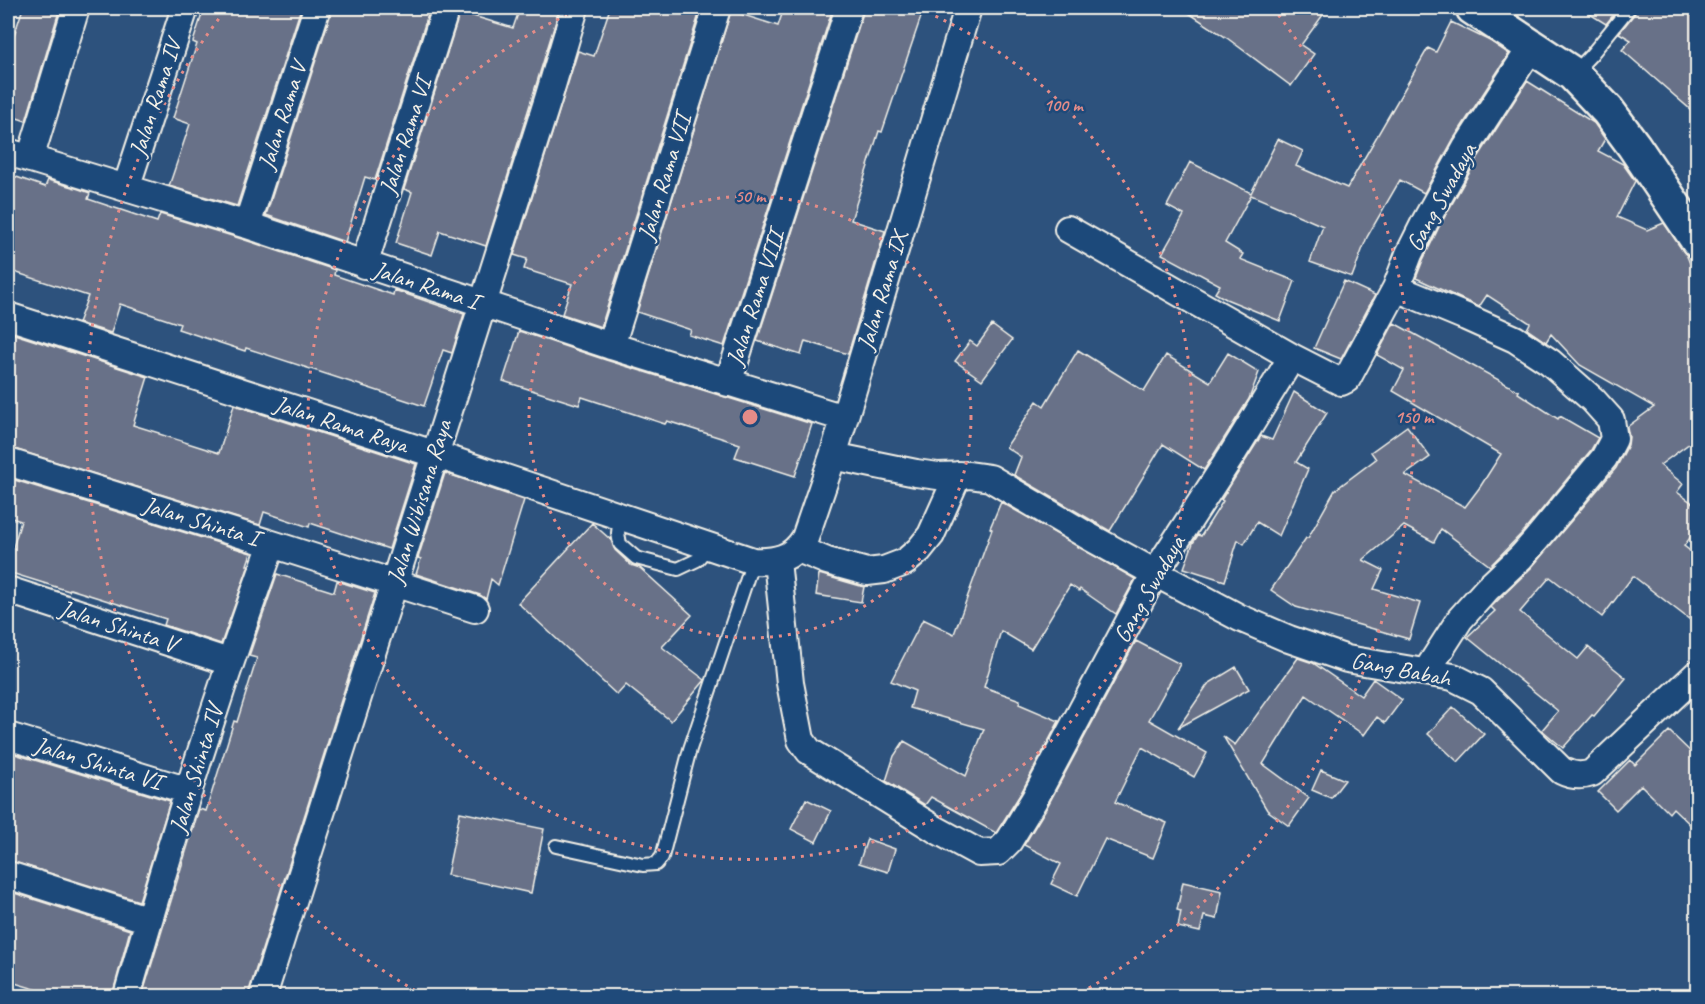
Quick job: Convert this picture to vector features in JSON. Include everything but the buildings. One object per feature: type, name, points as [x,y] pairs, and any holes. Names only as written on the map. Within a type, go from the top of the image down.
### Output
[{"type":"main road","points":[[1473,8],[1573,74],[1608,111],[1698,242]]},
{"type":"street","points":[[19,156],[76,8]]},
{"type":"street","name":"Jalan Rama IV","points":[[126,188],[185,8]]},
{"type":"street","name":"Jalan Rama V","points":[[247,225],[317,8]]},
{"type":"street","name":"Jalan Rama VI","points":[[364,265],[446,8]]},
{"type":"street","name":"Jalan Wibisana Raya","points":[[263,996],[575,8]]},
{"type":"street","name":"Jalan Rama VII","points":[[611,346],[717,8]]},
{"type":"street","name":"Jalan Rama VIII","points":[[728,383],[849,8]]},
{"type":"street","name":"Jalan Rama IX","points":[[776,557],[805,538],[833,456],[968,8]]},
{"type":"street","name":"Gang Swadaya","points":[[776,557],[790,683],[801,740],[809,751],[935,829],[979,853],[998,852],[1009,841],[1034,800],[1155,573],[1292,357],[1341,382],[1347,379],[1395,288],[1431,210],[1466,148],[1532,46]]},
{"type":"street","name":"Jalan Rama I","points":[[19,156],[247,225],[611,346],[844,418]]},
{"type":"street","points":[[1068,229],[1292,357]]},
{"type":"street","points":[[1395,288],[1507,335],[1551,362],[1593,400],[1611,420],[1614,439],[1604,458],[1536,540],[1487,588],[1460,619],[1426,672]]},
{"type":"street","name":"Jalan Rama Raya","points":[[8,316],[709,546],[776,557],[828,561],[867,572],[884,570],[905,561],[919,550],[931,535],[958,475]]},
{"type":"street","name":"Gang Babah","points":[[833,456],[916,473],[990,478],[1088,536],[1240,618],[1289,639],[1347,659],[1453,677],[1481,692],[1562,771],[1569,775],[1583,776],[1592,773],[1698,673]]},
{"type":"street","name":"Jalan Shinta I","points":[[8,462],[272,543],[475,609]]},
{"type":"street","name":"Jalan Shinta IV","points":[[127,996],[230,662],[272,543]]},
{"type":"street","name":"Jalan Shinta V","points":[[8,590],[230,662]]},
{"type":"street","name":"Jalan Shinta VI","points":[[8,736],[189,791]]},
{"type":"street","points":[[8,875],[149,920]]},
{"type":"lane","points":[[1573,74],[1629,8]]},
{"type":"lane","points":[[620,516],[618,533],[620,544],[636,558],[678,569],[697,560],[709,546]]},
{"type":"lane","points":[[555,846],[643,866],[656,864],[662,857],[690,749],[776,557]]}]
